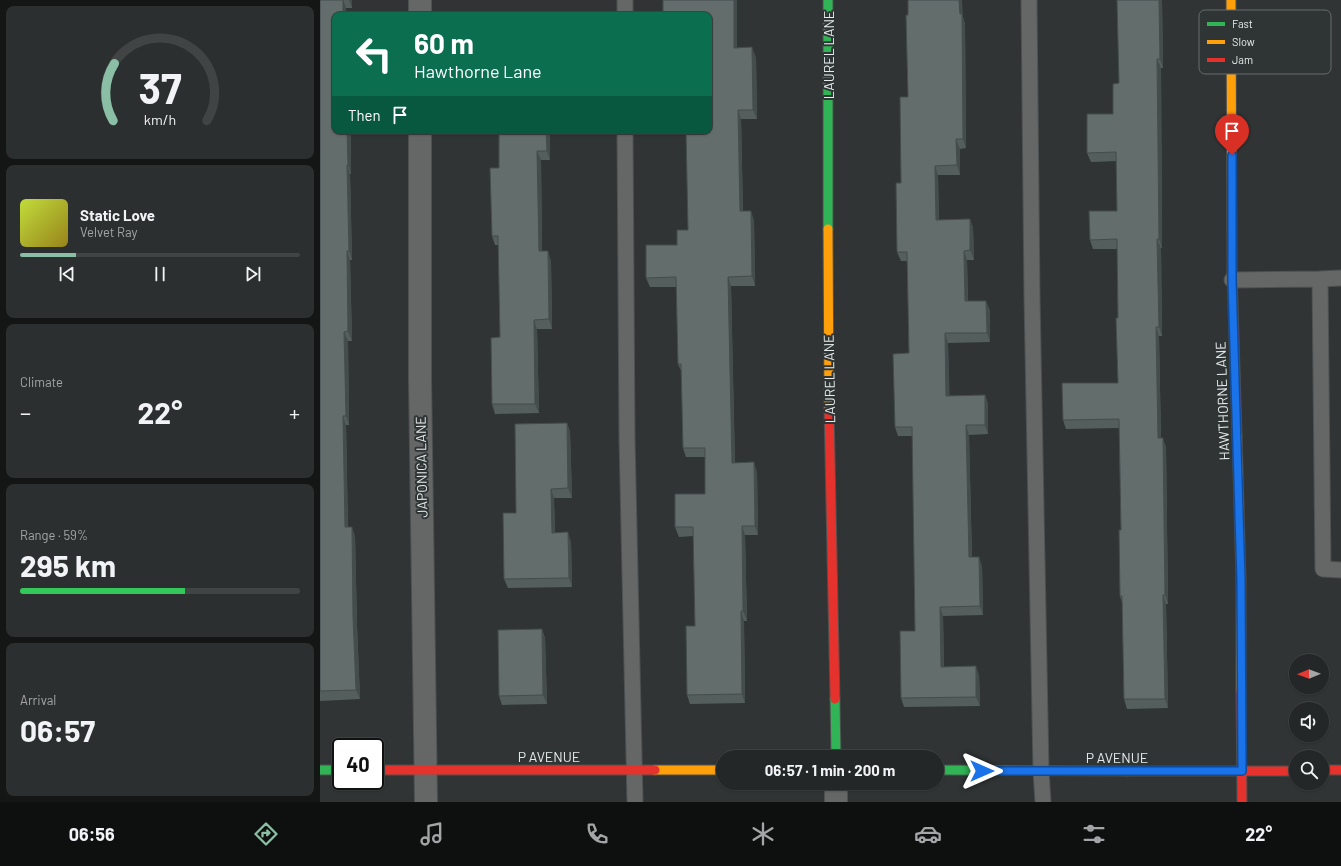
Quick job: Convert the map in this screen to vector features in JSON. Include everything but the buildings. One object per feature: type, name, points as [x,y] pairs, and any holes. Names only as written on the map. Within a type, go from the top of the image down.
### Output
[{"type":"street","points":[[420,0],[420,12]]},
{"type":"street","name":"LAUREL LANE","points":[[828,0],[828,344],[836,750]]},
{"type":"street","name":"HAWTHORNE LANE","points":[[1231,0],[1231,10]]},
{"type":"street","name":"HAWTHORNE LANE","points":[[1231,74],[1232,280],[1241,580],[1242,802]]},
{"type":"street","name":"JAPONICA LANE","points":[[420,134],[420,378],[426,802]]},
{"type":"street","points":[[320,770],[332,770]]},
{"type":"street","name":"P AVENUE","points":[[384,770],[716,770]]},
{"type":"street","name":"P AVENUE","points":[[944,770],[1289,771]]},
{"type":"street","points":[[1329,770],[1341,770]]},
{"type":"street","points":[[836,790],[836,802]]},
{"type":"lane","points":[[625,0],[625,12]]},
{"type":"lane","points":[[1029,0],[1032,297],[1041,771],[1043,802]]},
{"type":"lane","points":[[626,134],[627,438],[635,802]]},
{"type":"lane","points":[[1320,278],[1323,569],[1341,570]]},
{"type":"lane","points":[[1232,280],[1341,278]]},
{"type":"traffic: fast","points":[[828,0],[828,229]]},
{"type":"traffic: fast","points":[[835,699],[836,750]]},
{"type":"traffic: fast","points":[[320,770],[332,770]]},
{"type":"traffic: fast","points":[[944,770],[1127,771]]},
{"type":"traffic: slow","points":[[1231,0],[1231,10]]},
{"type":"traffic: slow","points":[[1231,74],[1232,272]]},
{"type":"traffic: slow","points":[[828,229],[829,409]]},
{"type":"traffic: slow","points":[[1237,435],[1241,580],[1241,690]]},
{"type":"traffic: slow","points":[[655,770],[716,770]]},
{"type":"traffic: jam","points":[[1232,272],[1237,435]]},
{"type":"traffic: jam","points":[[829,409],[835,699]]},
{"type":"traffic: jam","points":[[1241,690],[1242,802]]},
{"type":"traffic: jam","points":[[384,770],[655,770]]},
{"type":"traffic: jam","points":[[1329,770],[1341,770]]},
{"type":"traffic: jam","points":[[1127,771],[1289,771]]},
{"type":"route","points":[[982,771],[1242,771],[1241,580],[1232,280],[1232,155]]}]
